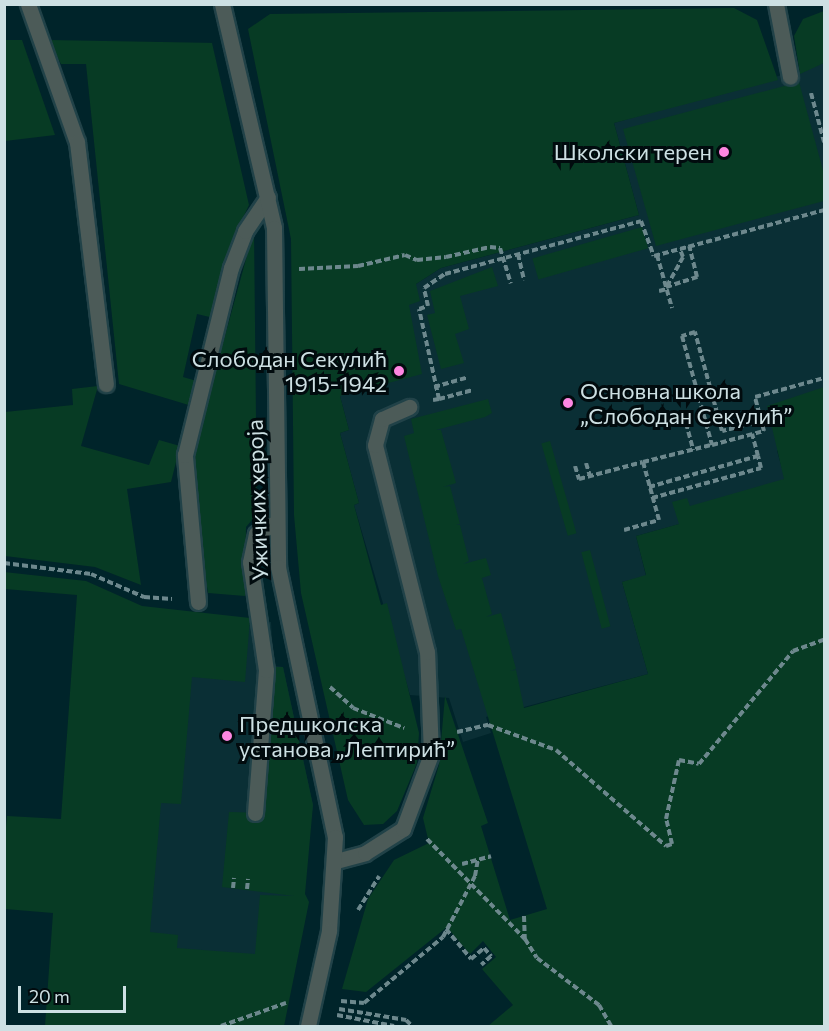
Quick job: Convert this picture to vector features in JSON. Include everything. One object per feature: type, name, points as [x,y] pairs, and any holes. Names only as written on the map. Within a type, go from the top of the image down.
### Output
[{"type":"street","points":[[28,4],[77,142],[106,384]]},
{"type":"street","name":"Ужичких хероја","points":[[222,4],[268,197],[275,269],[278,567],[333,816],[336,861],[316,999],[308,1026]]},
{"type":"street","points":[[776,4],[790,76]]},
{"type":"street","points":[[198,602],[183,482],[185,455],[231,268],[245,231],[268,197]]},
{"type":"street","points":[[336,861],[389,841],[411,817],[431,754],[433,705],[427,652],[375,445],[382,419],[409,407]]},
{"type":"street","points":[[255,813],[266,670],[250,562],[256,534],[277,522]]},
{"type":"path","points":[[790,76],[806,77],[825,142]]},
{"type":"path","points":[[657,255],[825,210]]},
{"type":"path","points":[[439,399],[419,309],[428,306],[424,288],[445,274],[644,221],[657,255],[672,308]]},
{"type":"path","points":[[659,291],[697,277],[689,246]]},
{"type":"path","points":[[275,269],[358,266],[405,255],[417,260],[490,247],[500,248],[511,283]]},
{"type":"path","points":[[667,288],[682,257],[680,249]]},
{"type":"path","points":[[518,254],[524,280]]},
{"type":"path","points":[[712,445],[682,336],[695,332],[722,432],[761,421]]},
{"type":"path","points":[[427,388],[468,377]]},
{"type":"path","points":[[575,466],[579,479],[764,431],[755,397],[825,378]]},
{"type":"path","points":[[430,401],[472,390]]},
{"type":"path","points":[[686,423],[693,450]]},
{"type":"path","points":[[652,498],[761,468],[752,434]]},
{"type":"path","points":[[649,487],[758,456]]},
{"type":"path","points":[[624,530],[659,520],[643,462]]},
{"type":"path","points":[[586,464],[590,476]]},
{"type":"path","points":[[4,563],[91,574],[144,597],[198,602]]},
{"type":"path","points":[[460,733],[488,725],[556,750],[666,846],[672,844],[666,819],[679,760],[699,764],[793,651],[825,640]]},
{"type":"path","points":[[320,678],[352,708],[409,729]]},
{"type":"path","points":[[411,817],[470,886],[525,939],[537,958],[600,1005],[611,1026]]},
{"type":"path","points":[[462,864],[491,856]]},
{"type":"path","points":[[340,1001],[364,1003],[446,929],[470,886],[478,860]]},
{"type":"path","points":[[233,888],[234,878]]},
{"type":"path","points":[[248,879],[248,890]]},
{"type":"path","points":[[524,916],[525,939]]},
{"type":"path","points":[[446,929],[471,959],[484,948],[491,956],[481,964]]},
{"type":"path","points":[[221,1026],[250,1012],[316,999]]},
{"type":"path","points":[[345,1010],[406,1020],[412,1026]]},
{"type":"path","points":[[330,1014],[394,1026]]},
{"type":"shaded area","name":"Основна школа „Слободан Секулић”","points":[[824,63],[824,395],[777,451],[785,479],[694,520],[636,536],[646,576],[622,582],[648,674],[486,717],[491,733],[463,742],[449,698],[410,695],[354,505],[359,503],[340,433],[349,430],[340,396],[416,284],[441,268],[639,215],[614,123]]},
{"type":"shaded area","name":"Предшколска установа „Лептирић”","points":[[180,611],[271,622],[274,666],[283,667],[313,805],[287,997],[119,925]]},
{"type":"green space","points":[[734,8],[757,20],[778,80],[614,123],[639,215],[441,268],[416,284],[420,301],[409,305],[422,374],[340,396],[349,430],[340,433],[359,503],[354,505],[381,605],[387,603],[419,733],[417,763],[397,811],[383,824],[364,825],[348,800],[301,593],[294,515],[291,239],[248,29],[270,14]]},
{"type":"green space","points":[[824,11],[824,63],[800,74],[794,36],[803,19]]},
{"type":"green space","points":[[5,40],[22,40],[55,135],[5,141]]},
{"type":"green space","points":[[49,40],[217,43],[212,43],[249,205],[230,245],[214,318],[197,314],[183,377],[200,382],[192,406],[119,384],[86,64],[61,64]]},
{"type":"green space","name":"Школски терен","points":[[799,82],[824,174],[824,201],[656,246],[623,129]]},
{"type":"green space","points":[[642,227],[648,248],[538,280],[532,258]]},
{"type":"green space","points":[[254,230],[257,514],[246,527],[245,596],[208,593],[192,490],[194,449]]},
{"type":"green space","points":[[492,267],[498,286],[460,296],[469,329],[455,334],[464,363],[441,369],[427,315],[435,313],[430,291]]},
{"type":"green space","points":[[98,386],[81,446],[149,465],[159,440],[180,446],[171,482],[127,489],[141,585],[95,567],[5,556],[5,412],[73,405],[72,389]]},
{"type":"green space","points":[[824,387],[824,1026],[488,1026],[513,1005],[482,969],[496,957],[483,941],[470,954],[447,927],[366,992],[342,989],[368,899],[394,860],[429,843],[423,818],[439,765],[445,696],[488,823],[481,826],[510,920],[547,909],[461,629],[456,630],[438,576],[404,436],[414,433],[411,419],[488,399],[492,413],[436,430],[441,430],[456,483],[443,487],[450,486],[460,524],[456,525],[460,525],[469,561],[463,564],[486,558],[491,575],[482,578],[492,614],[486,617],[501,613],[516,669],[510,671],[516,670],[524,708],[648,674],[622,582],[646,575],[636,536],[679,524],[672,502],[687,498],[690,506],[784,479],[767,406]]},
{"type":"green space","points":[[550,441],[576,533],[568,536],[541,443]]},
{"type":"green space","points":[[590,550],[610,626],[602,629],[581,552]]},
{"type":"green space","points":[[4,572],[86,581],[142,606],[250,618],[245,682],[192,677],[181,804],[161,803],[150,932],[178,935],[177,948],[255,954],[260,895],[294,896],[222,887],[229,812],[265,813],[274,667],[283,667],[313,805],[305,894],[309,902],[284,1026],[45,1026],[53,913],[5,909],[5,838],[7,816],[61,819],[77,595],[5,589]]},
{"type":"place","name":"Школски терен","points":[[724,152]]},
{"type":"place","name":"Слободан Секулић 1915-1942","points":[[399,371]]},
{"type":"place","name":"Основна школа „Слободан Секулић”","points":[[568,403]]},
{"type":"place","name":"Предшколска установа „Лептирић”","points":[[227,736]]}]
